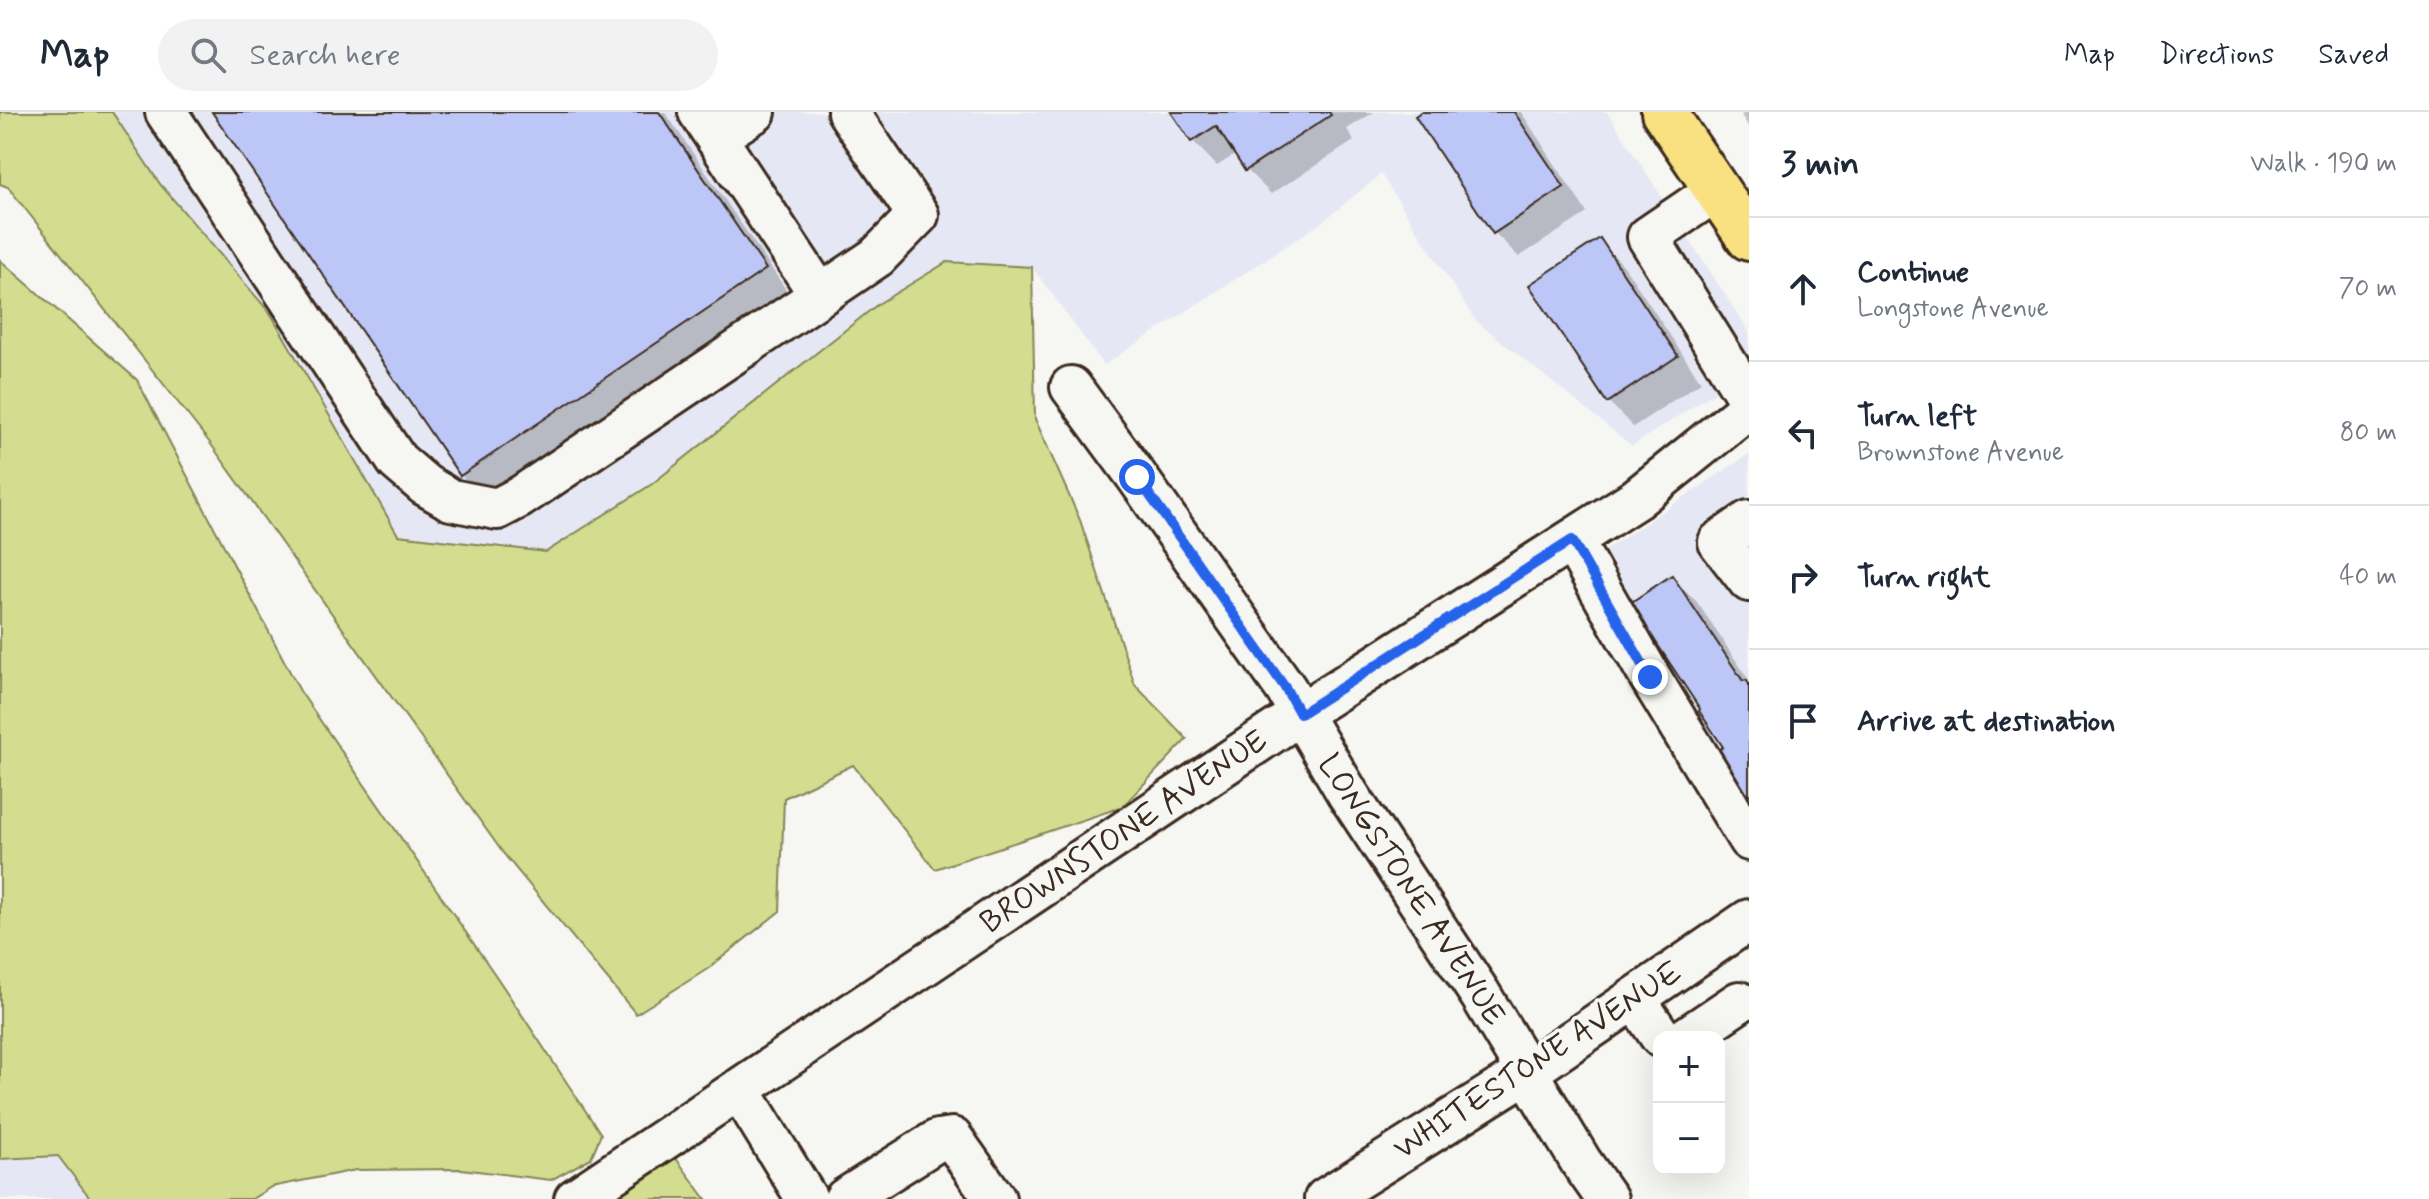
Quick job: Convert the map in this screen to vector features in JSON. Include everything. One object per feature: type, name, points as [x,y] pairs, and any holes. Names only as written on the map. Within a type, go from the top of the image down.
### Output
[{"type":"main road","points":[[1671,114],[1717,190],[1747,230]]},
{"type":"street","points":[[166,112],[397,461],[425,485],[451,500],[497,509],[520,497],[877,257],[918,215],[848,112]]},
{"type":"street","points":[[755,112],[708,125],[820,295]]},
{"type":"street","points":[[1717,190],[1648,237],[1749,400]]},
{"type":"street","name":"LONGSTONE AVENUE","points":[[1071,387],[1286,689],[1348,794],[1480,994],[1581,1162],[1607,1199]]},
{"type":"street","name":"BROWNSTONE AVENUE","points":[[575,1199],[1300,714],[1636,499],[1749,408]]},
{"type":"street","points":[[1749,521],[1719,542],[1749,581]]},
{"type":"street","points":[[1572,540],[1650,677],[1749,840]]},
{"type":"street","name":"WHITESTONE AVENUE","points":[[1325,1199],[1527,1072],[1749,920]]},
{"type":"street","points":[[1635,999],[1657,1031]]},
{"type":"street","points":[[1696,1031],[1739,1002]]},
{"type":"street","points":[[739,1089],[807,1199]]},
{"type":"street","points":[[845,1199],[938,1140],[952,1138],[995,1199]]},
{"type":"shaded area","points":[[112,112],[1607,112],[1749,332],[1749,370],[1632,446],[1475,320],[1381,174],[1321,223],[1104,365],[1032,267],[947,262],[878,304],[652,484],[546,552],[397,535],[271,314],[160,184]]},
{"type":"shaded area","points":[[1749,454],[1749,850],[1565,577]]},
{"type":"shaded area","points":[[58,1156],[91,1199],[0,1199],[0,1159]]},
{"type":"green space","points":[[0,112],[112,112],[160,184],[271,314],[398,535],[546,552],[652,484],[878,304],[947,262],[1032,267],[1035,419],[1080,520],[1135,685],[1187,739],[1122,807],[935,869],[853,765],[784,798],[780,911],[709,968],[636,1014],[503,853],[210,443],[8,187],[0,184]]},
{"type":"green space","points":[[0,260],[137,380],[300,691],[601,1134],[591,1158],[551,1180],[461,1169],[356,1170],[271,1187],[252,1199],[91,1199],[58,1156],[0,1159]]},
{"type":"green space","points":[[672,1153],[706,1199],[616,1199]]},
{"type":"building","points":[[212,112],[659,112],[766,269],[460,476]]},
{"type":"building","points":[[1171,112],[1329,112],[1331,115],[1245,171],[1216,126],[1191,142]]},
{"type":"building","points":[[1421,112],[1514,112],[1564,187],[1493,234],[1415,116]]},
{"type":"building","points":[[1600,238],[1678,356],[1607,403],[1529,285]]},
{"type":"building","points":[[1672,575],[1743,681],[1749,684],[1749,806],[1713,754],[1723,747],[1630,603]]},
{"type":"route","points":[[1137,477],[1286,689],[1300,714],[1572,540],[1650,677]]}]
